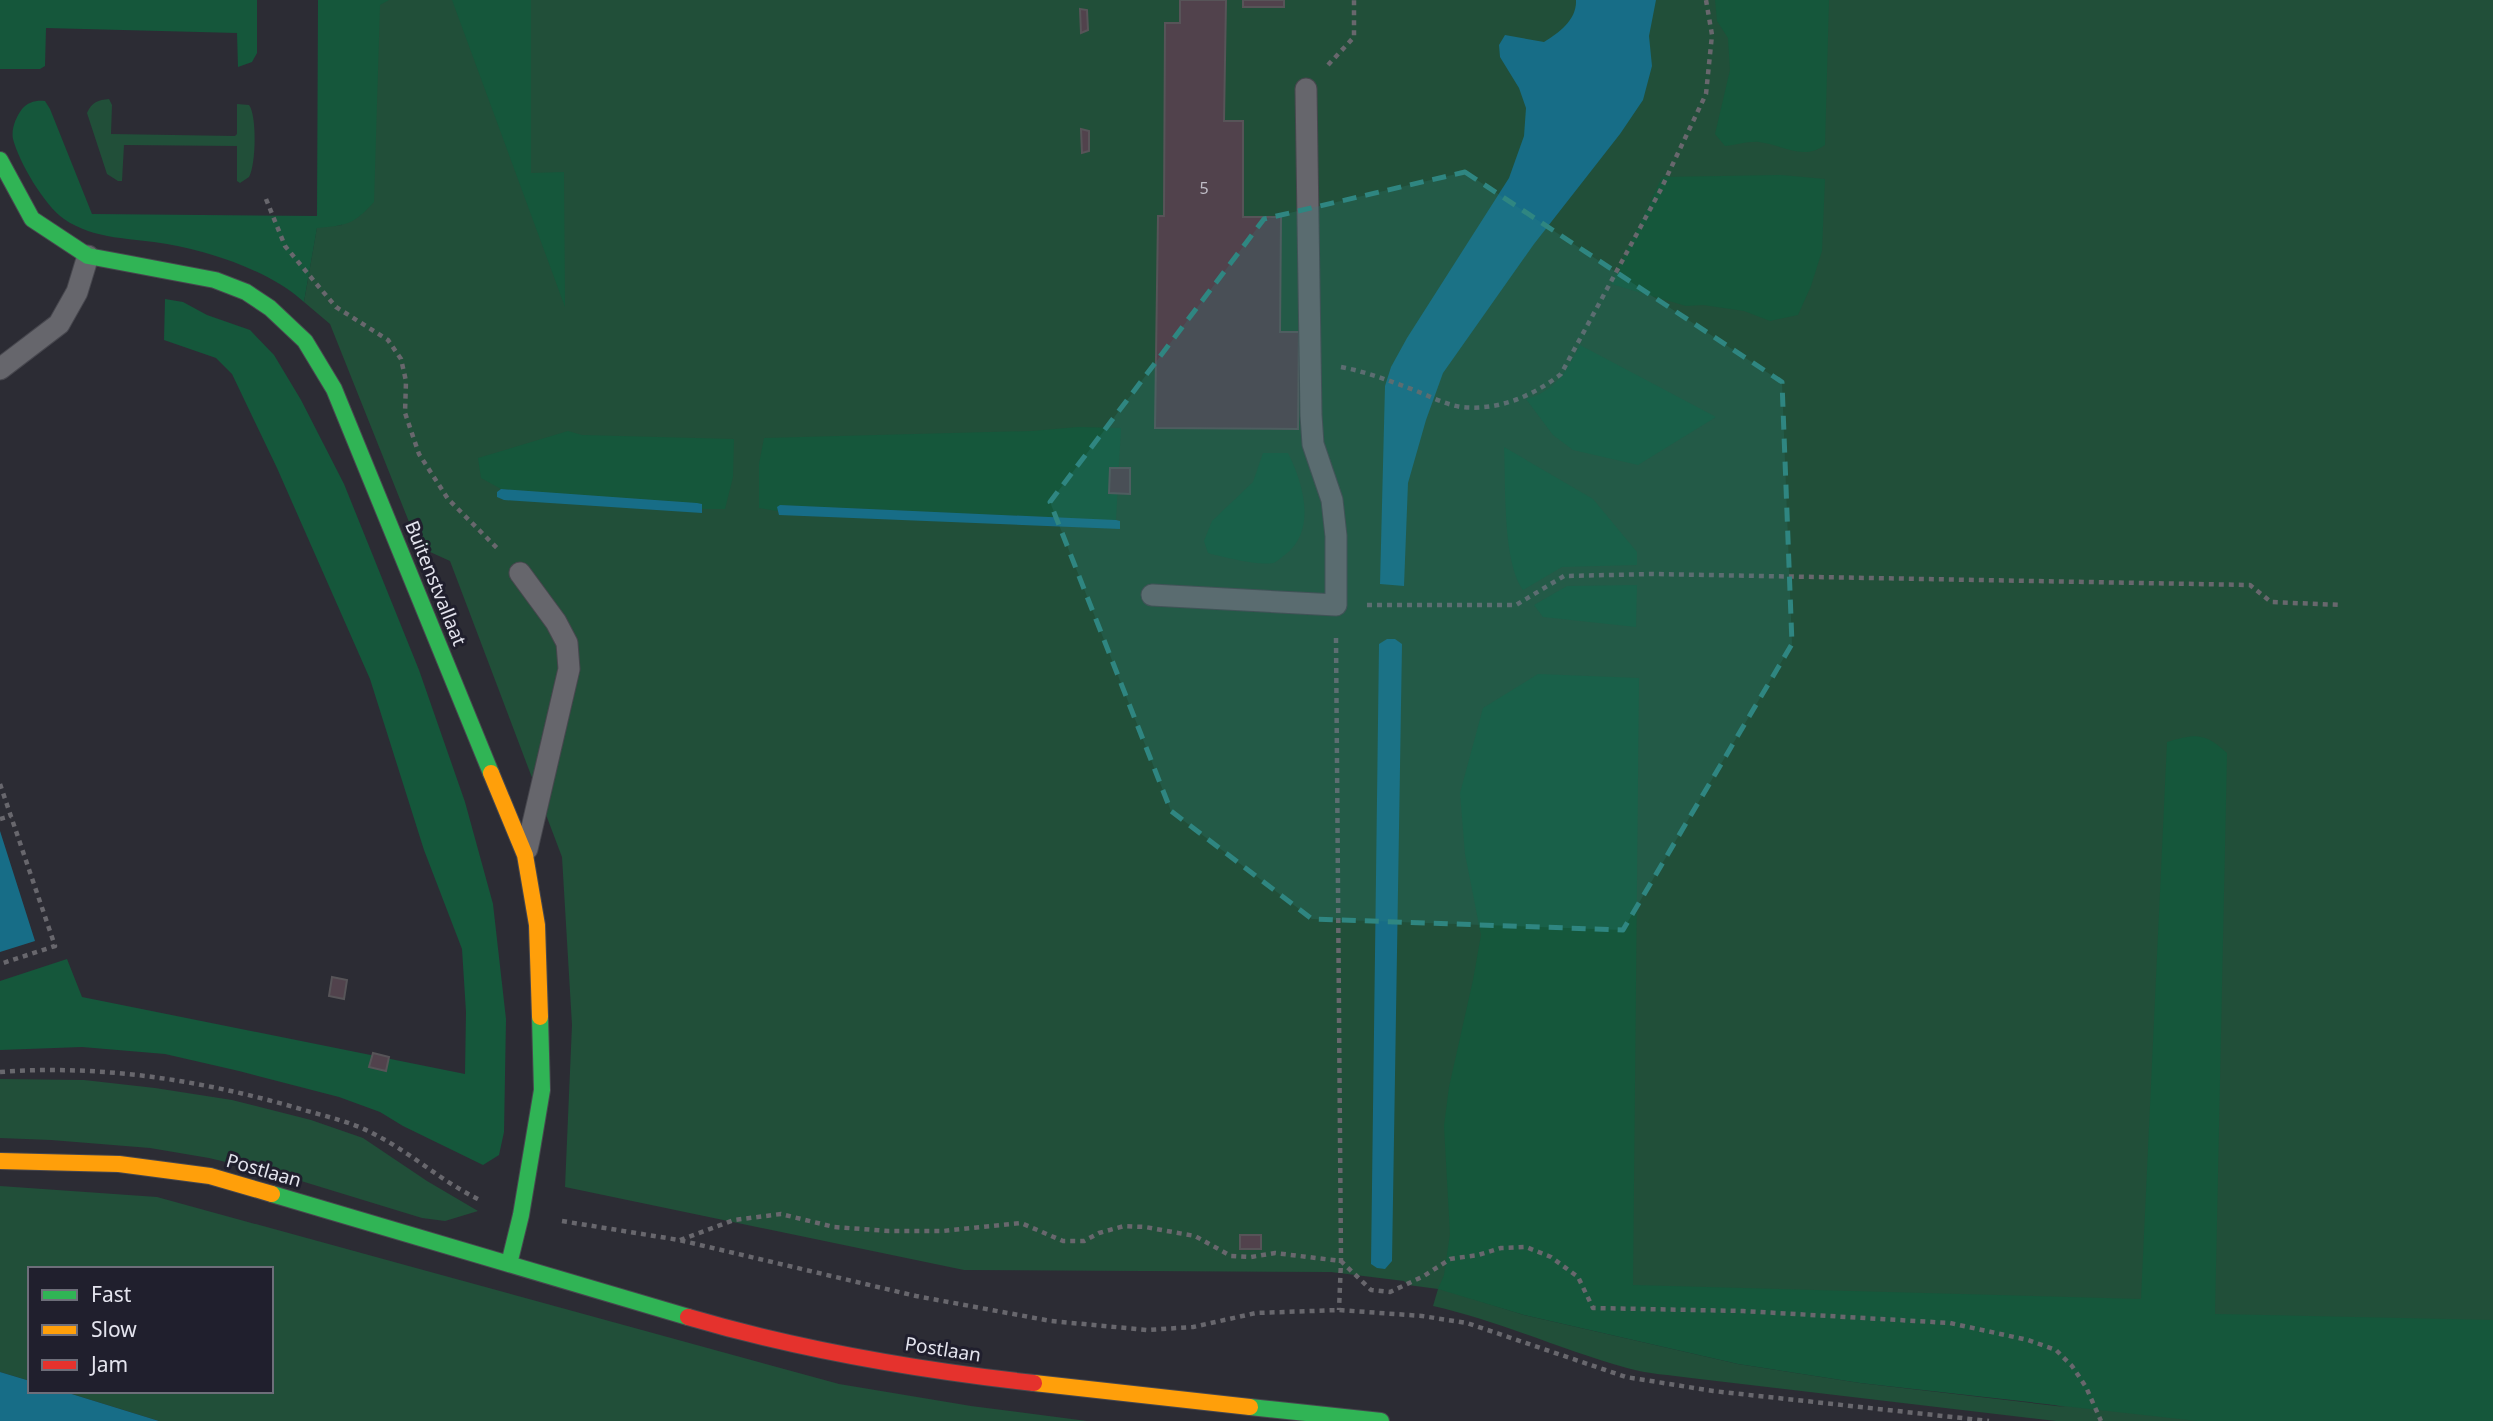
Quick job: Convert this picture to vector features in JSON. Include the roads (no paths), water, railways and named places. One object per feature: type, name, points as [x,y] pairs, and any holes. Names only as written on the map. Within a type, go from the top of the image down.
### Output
[{"type":"street","name":"Buitenstvallaat","points":[[0,160],[32,219],[88,256],[215,280],[246,292],[270,308],[305,341],[334,389],[525,855],[537,925],[542,1090],[521,1215],[509,1264]]},
{"type":"street","name":"Postlaan","points":[[0,1161],[119,1164],[210,1177],[726,1328],[840,1353],[947,1373],[1381,1421]]},
{"type":"lane","points":[[1152,595],[1336,605],[1336,536],[1332,500],[1313,444],[1311,415],[1306,89]]},
{"type":"lane","points":[[0,369],[59,324],[77,292],[88,256]]},
{"type":"lane","points":[[520,573],[556,622],[567,643],[569,669],[525,855]]},
{"type":"water","points":[[1576,0],[1656,0],[1649,36],[1652,66],[1643,100],[1620,134],[1534,244],[1443,373],[1408,483],[1404,586],[1380,584],[1385,386],[1391,367],[1509,178],[1524,136],[1526,108],[1519,88],[1500,57],[1499,45],[1505,35],[1544,42],[1570,20],[1574,14]]},
{"type":"water","points":[[501,489],[697,503],[702,504],[702,513],[504,500],[497,497],[497,492]]},
{"type":"water","points":[[780,505],[1116,520],[1120,521],[1120,529],[779,515],[777,507]]},
{"type":"water","points":[[1387,639],[1395,639],[1402,644],[1392,1261],[1385,1269],[1371,1264],[1379,644]]},
{"type":"water","points":[[0,831],[35,941],[0,952]]},
{"type":"water","points":[[0,1372],[28,1380],[28,1393],[68,1393],[159,1421],[0,1421]]}]
